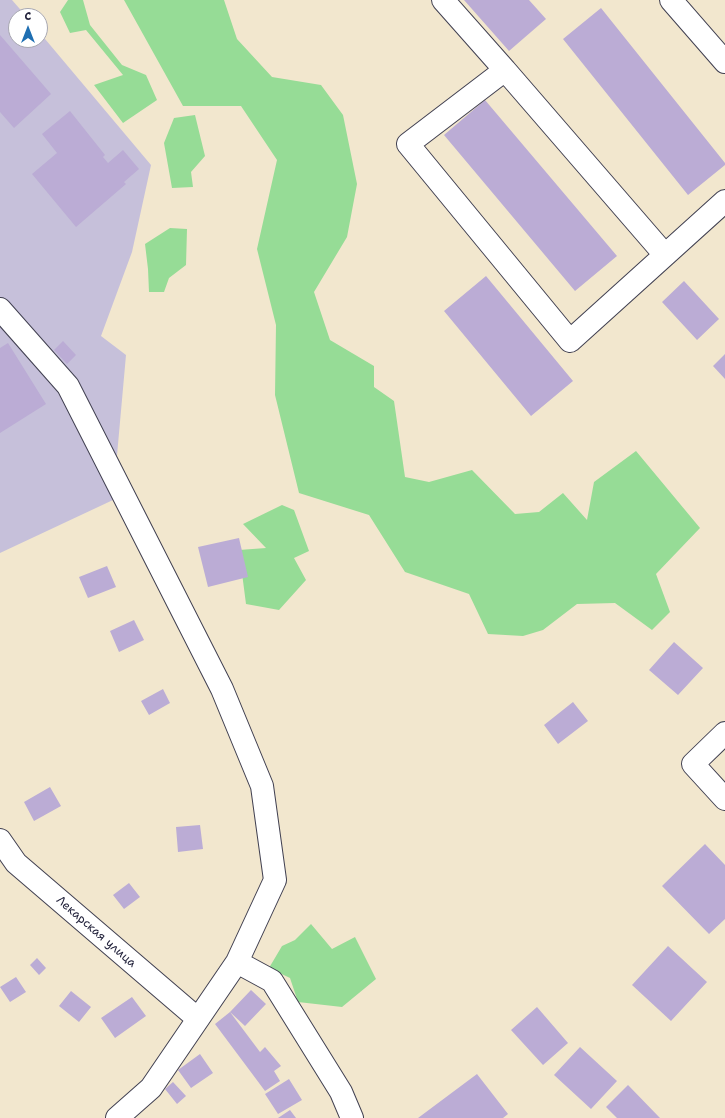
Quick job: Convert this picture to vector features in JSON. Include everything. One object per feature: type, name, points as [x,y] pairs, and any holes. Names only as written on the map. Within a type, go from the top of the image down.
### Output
[{"type":"street","points":[[443,0],[665,255]]},
{"type":"street","points":[[671,0],[725,62]]},
{"type":"street","points":[[505,70],[408,144],[570,341],[725,201]]},
{"type":"street","points":[[0,309],[68,386],[222,689],[262,786],[275,880],[236,962],[151,1088],[117,1118]]},
{"type":"street","points":[[725,733],[693,764],[725,799]]},
{"type":"street","name":"Лекарская улица","points":[[0,840],[16,863],[198,1019]]},
{"type":"street","points":[[236,962],[272,981],[341,1092],[352,1118]]},
{"type":"shaded area","points":[[0,0],[12,0],[19,8],[8,8],[8,48],[48,48],[48,43],[151,165],[132,252],[101,336],[126,355],[113,500],[0,553]]},
{"type":"green space","points":[[68,0],[83,0],[90,25],[122,65],[146,75],[157,100],[123,123],[94,85],[123,75],[86,30],[70,33],[60,12]]},
{"type":"green space","points":[[124,0],[224,0],[237,39],[272,77],[321,85],[343,115],[357,184],[347,237],[314,292],[330,340],[374,366],[374,387],[394,401],[405,477],[429,482],[472,470],[515,514],[539,512],[563,493],[587,520],[594,482],[636,451],[700,528],[656,574],[670,612],[652,630],[615,603],[577,604],[543,630],[523,636],[488,634],[469,594],[405,572],[369,515],[299,493],[275,395],[276,325],[257,249],[277,160],[241,106],[183,106]]},
{"type":"green space","points":[[195,115],[205,156],[191,172],[193,187],[172,188],[164,143],[174,118]]},
{"type":"green space","points":[[170,228],[187,229],[186,265],[169,278],[164,292],[149,292],[145,244]]},
{"type":"green space","points":[[282,505],[294,510],[309,551],[294,558],[306,580],[279,610],[246,604],[239,550],[266,548],[243,524]]},
{"type":"green space","points":[[311,924],[332,949],[355,937],[376,979],[342,1007],[298,1002],[290,978],[269,968],[282,946],[295,940]]},
{"type":"building","points":[[464,0],[529,0],[546,19],[509,51]]},
{"type":"building","points":[[601,8],[725,163],[725,165],[688,195],[563,39]]},
{"type":"building","points":[[0,35],[8,44],[8,48],[11,48],[51,94],[14,128],[0,112]]},
{"type":"building","points":[[485,100],[617,256],[575,291],[444,135]]},
{"type":"building","points":[[70,111],[105,155],[103,157],[108,163],[123,150],[139,169],[124,182],[126,184],[76,227],[32,174],[57,153],[42,134]]},
{"type":"building","points":[[486,276],[573,381],[531,416],[444,311]]},
{"type":"building","points":[[684,281],[719,319],[697,340],[662,302]]},
{"type":"building","points":[[63,341],[76,355],[67,364],[54,350]]},
{"type":"building","points":[[8,343],[46,404],[0,433],[0,348]]},
{"type":"building","points":[[725,354],[725,379],[713,366]]},
{"type":"building","points":[[239,538],[248,577],[208,587],[198,547]]},
{"type":"building","points":[[107,566],[116,587],[88,598],[79,577]]},
{"type":"building","points":[[134,620],[144,640],[119,652],[110,631]]},
{"type":"building","points":[[674,642],[703,668],[678,695],[649,670]]},
{"type":"building","points":[[163,689],[170,703],[149,715],[141,701]]},
{"type":"building","points":[[573,702],[588,721],[558,744],[544,725]]},
{"type":"building","points":[[50,787],[61,806],[34,821],[24,802]]},
{"type":"building","points":[[200,825],[203,849],[178,852],[176,827]]},
{"type":"building","points":[[705,844],[725,865],[725,919],[709,934],[662,886]]},
{"type":"building","points":[[129,883],[140,897],[124,909],[113,895]]},
{"type":"building","points":[[668,946],[707,982],[671,1021],[632,985]]},
{"type":"building","points":[[37,958],[46,968],[39,975],[30,965]]},
{"type":"building","points":[[16,977],[26,992],[10,1002],[0,987]]},
{"type":"building","points":[[251,990],[266,1004],[245,1026],[230,1012]]},
{"type":"building","points":[[71,991],[91,1007],[79,1022],[59,1006]]},
{"type":"building","points":[[132,997],[146,1016],[115,1038],[101,1018]]},
{"type":"building","points":[[537,1007],[568,1043],[543,1065],[511,1030]]},
{"type":"building","points":[[230,1012],[260,1052],[265,1047],[281,1066],[274,1071],[280,1081],[265,1091],[215,1024]]},
{"type":"building","points":[[580,1047],[617,1081],[591,1109],[554,1075]]},
{"type":"building","points":[[200,1054],[213,1073],[191,1088],[178,1070]]},
{"type":"building","points":[[477,1074],[508,1114],[503,1118],[418,1118]]},
{"type":"building","points":[[289,1079],[302,1100],[278,1114],[265,1094]]},
{"type":"building","points":[[173,1082],[186,1096],[177,1104],[165,1089]]},
{"type":"building","points":[[628,1085],[660,1118],[617,1118],[606,1107]]},
{"type":"building","points":[[290,1110],[296,1118],[278,1118]]}]
